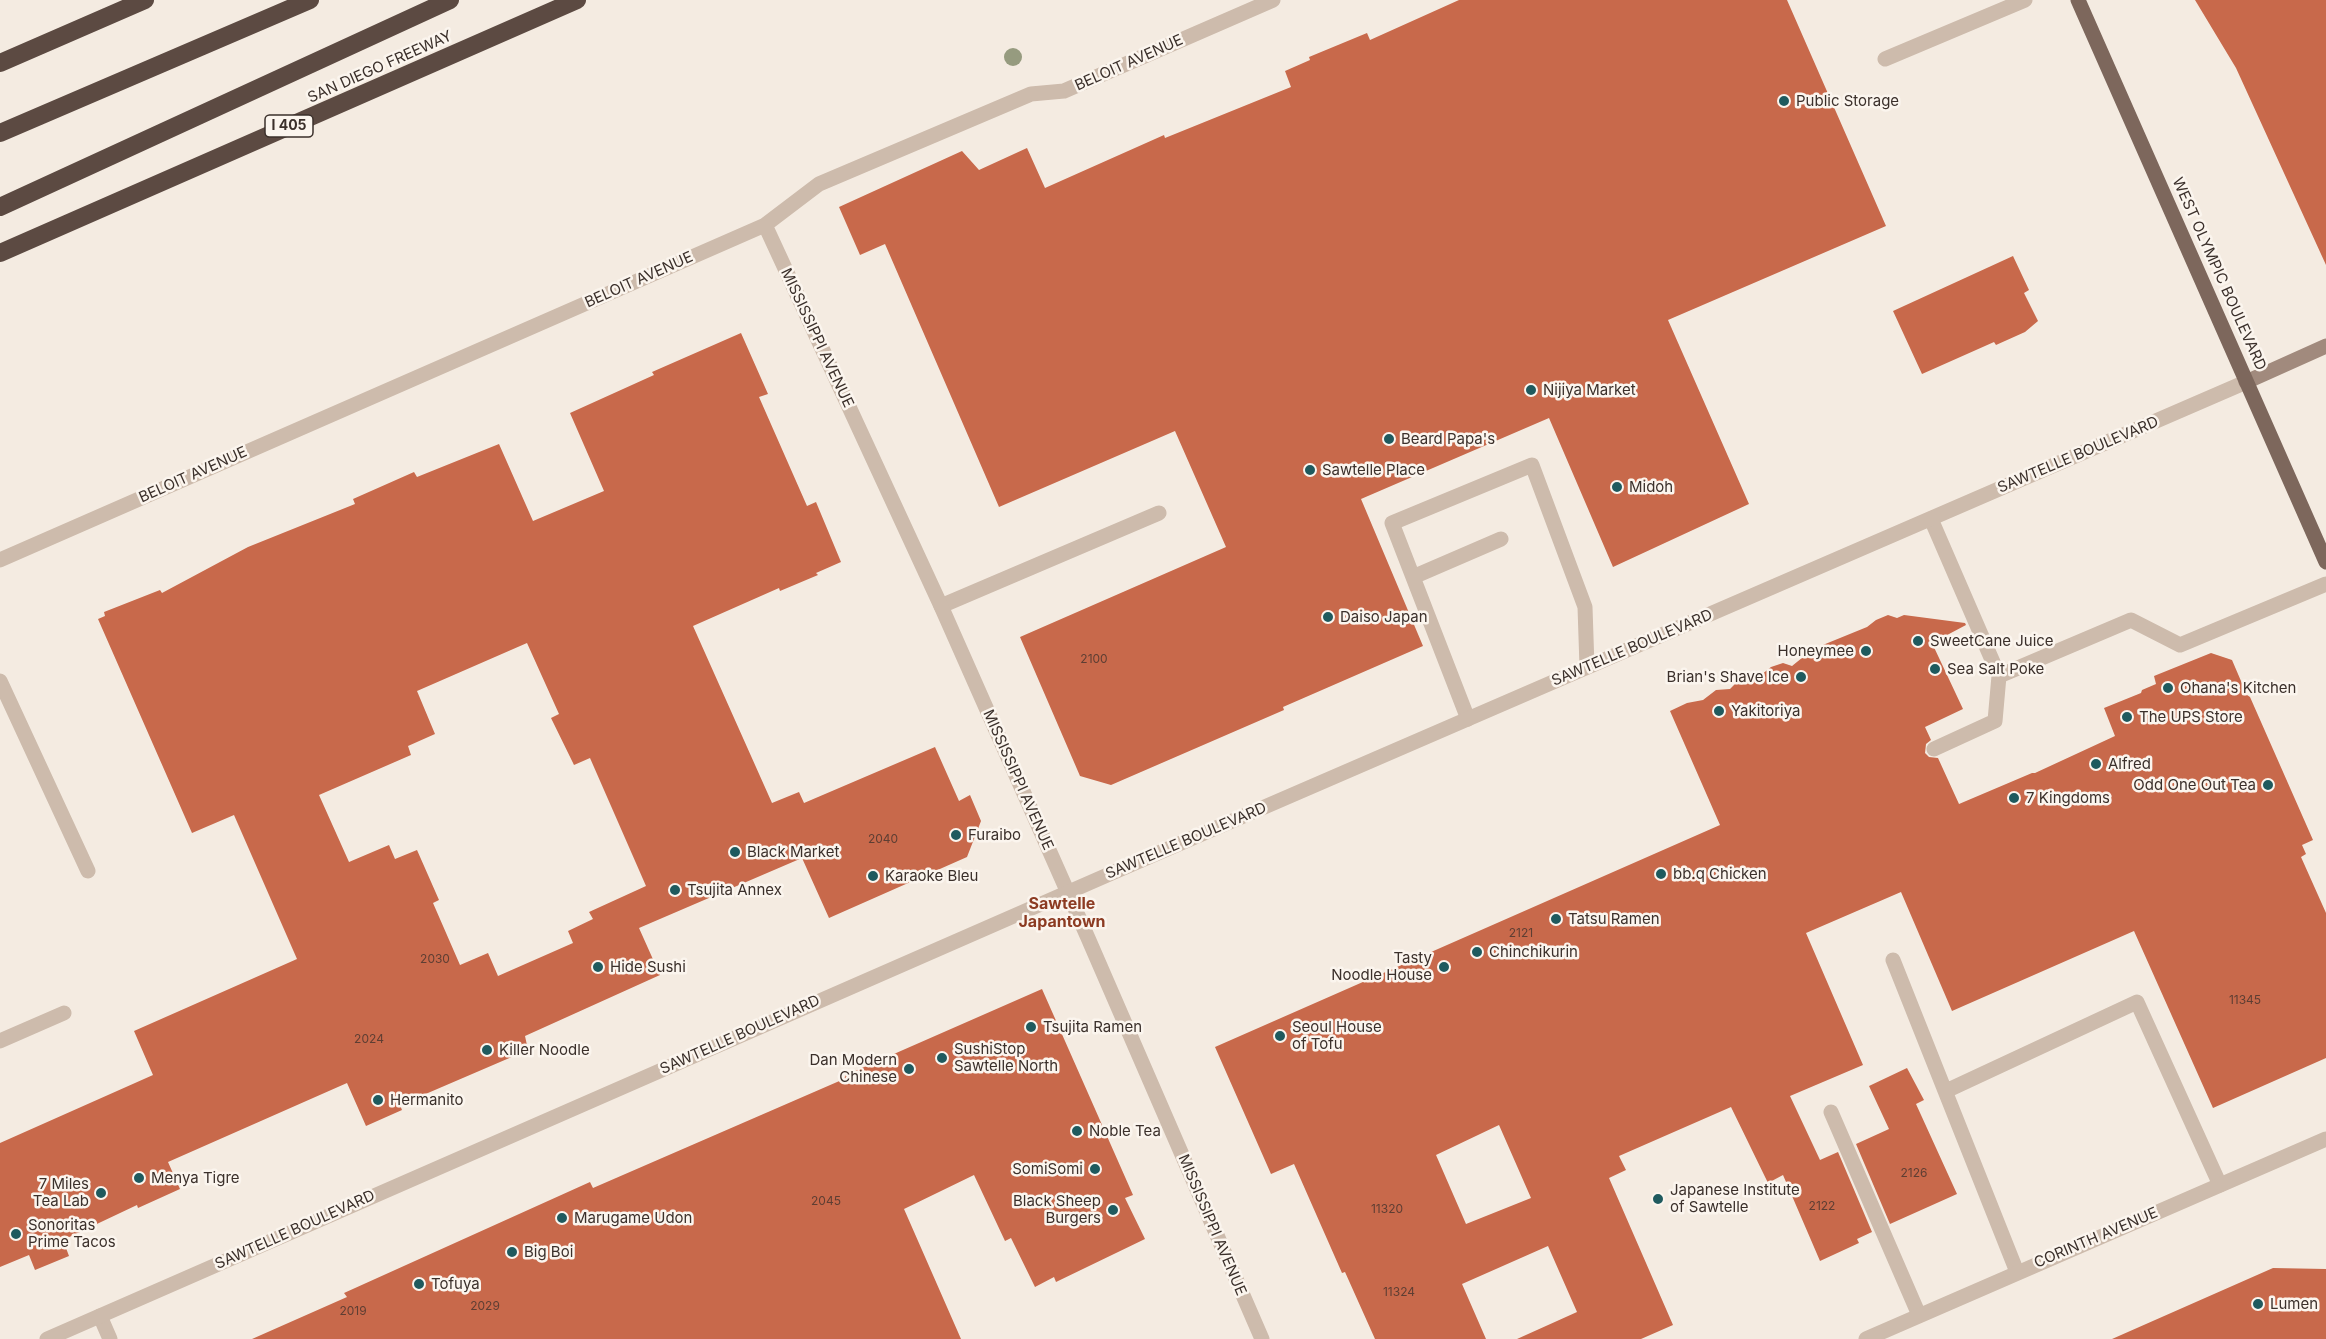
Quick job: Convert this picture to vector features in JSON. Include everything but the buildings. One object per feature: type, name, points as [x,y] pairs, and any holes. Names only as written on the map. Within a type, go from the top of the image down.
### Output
[{"type":"highway","points":[[0,63],[145,0]]},
{"type":"highway","points":[[0,133],[310,0]]},
{"type":"highway","points":[[0,207],[450,0]]},
{"type":"highway","name":"SAN DIEGO FREEWAY","points":[[0,253],[577,0]]},
{"type":"main road","name":"WEST OLYMPIC BOULEVARD","points":[[2078,0],[2326,562]]},
{"type":"main road","name":"SAWTELLE BOULEVARD","points":[[2246,382],[2326,346]]},
{"type":"street","name":"BELOIT AVENUE","points":[[0,560],[765,225],[819,184],[1031,94],[1064,91],[1273,0]]},
{"type":"street","points":[[1885,59],[2025,0]]},
{"type":"street","name":"MISSISSIPPI AVENUE","points":[[765,225],[941,606],[1262,1339]]},
{"type":"street","name":"SAWTELLE BOULEVARD","points":[[47,1339],[1068,892],[2246,382]]},
{"type":"street","points":[[1468,719],[1392,523],[1532,465],[1585,607],[1587,667]]},
{"type":"street","points":[[941,606],[1159,513]]},
{"type":"street","points":[[1931,519],[1999,676],[1995,721],[1935,749]]},
{"type":"street","points":[[1413,577],[1501,539]]},
{"type":"street","points":[[1999,676],[2131,620],[2180,645],[2326,584]]},
{"type":"street","points":[[0,681],[88,871]]},
{"type":"street","points":[[1893,960],[2017,1272]]},
{"type":"street","points":[[1946,1090],[2138,1002],[2220,1185]]},
{"type":"street","points":[[0,1041],[64,1012]]},
{"type":"street","points":[[1831,1112],[1919,1315]]},
{"type":"street","name":"CORINTH AVENUE","points":[[1866,1339],[2326,1139]]},
{"type":"street","points":[[100,1316],[110,1339]]},
{"type":"place","name":"Public Storage","points":[[1784,101]]},
{"type":"place","name":"Nijiya Market","points":[[1531,390]]},
{"type":"place","name":"Beard Papa's","points":[[1389,439]]},
{"type":"place","name":"Sawtelle Place","points":[[1310,470]]},
{"type":"place","name":"Midoh","points":[[1617,487]]},
{"type":"place","name":"Daiso Japan","points":[[1328,617]]},
{"type":"place","name":"SweetCane Juice","points":[[1918,641]]},
{"type":"place","name":"Honeymee","points":[[1866,651]]},
{"type":"place","name":"Sea Salt Poke","points":[[1935,669]]},
{"type":"place","name":"Brian's Shave Ice","points":[[1801,677]]},
{"type":"place","name":"Ohana's Kitchen","points":[[2168,688]]},
{"type":"place","name":"Yakitoriya","points":[[1719,711]]},
{"type":"place","name":"The UPS Store","points":[[2127,717]]},
{"type":"place","name":"Alfred","points":[[2096,764]]},
{"type":"place","name":"Odd One Out Tea","points":[[2268,785]]},
{"type":"place","name":"7 Kingdoms","points":[[2014,798]]},
{"type":"place","name":"Furaibo","points":[[956,835]]},
{"type":"place","name":"Black Market","points":[[735,852]]},
{"type":"place","name":"bb.q Chicken","points":[[1661,874]]},
{"type":"place","name":"Karaoke Bleu","points":[[873,876]]},
{"type":"place","name":"Tsujita Annex","points":[[675,890]]},
{"type":"place","name":"Tatsu Ramen","points":[[1556,919]]},
{"type":"place","name":"Chinchikurin","points":[[1477,952]]},
{"type":"place","name":"Hide Sushi","points":[[598,967]]},
{"type":"place","name":"Tasty Noodle House","points":[[1444,967]]},
{"type":"place","name":"Tsujita Ramen","points":[[1031,1027]]},
{"type":"place","name":"Seoul House of Tofu","points":[[1280,1036]]},
{"type":"place","name":"Killer Noodle","points":[[487,1050]]},
{"type":"place","name":"SushiStop Sawtelle North","points":[[942,1058]]},
{"type":"place","name":"Dan Modern Chinese","points":[[909,1069]]},
{"type":"place","name":"Hermanito","points":[[378,1100]]},
{"type":"place","name":"Noble Tea","points":[[1077,1131]]},
{"type":"place","name":"SomiSomi","points":[[1095,1169]]},
{"type":"place","name":"Menya Tigre","points":[[139,1178]]},
{"type":"place","name":"7 Miles Tea Lab","points":[[101,1193]]},
{"type":"place","name":"Japanese Institute of Sawtelle","points":[[1658,1199]]},
{"type":"place","name":"Black Sheep Burgers","points":[[1113,1210]]},
{"type":"place","name":"Marugame Udon","points":[[562,1218]]},
{"type":"place","name":"Sonoritas Prime Tacos","points":[[16,1234]]},
{"type":"place","name":"Big Boi","points":[[512,1252]]},
{"type":"place","name":"Tofuya","points":[[419,1284]]},
{"type":"place","name":"Lumen","points":[[2258,1304]]},
{"type":"district","name":"Sawtelle Japantown","points":[[1062,913]]}]
